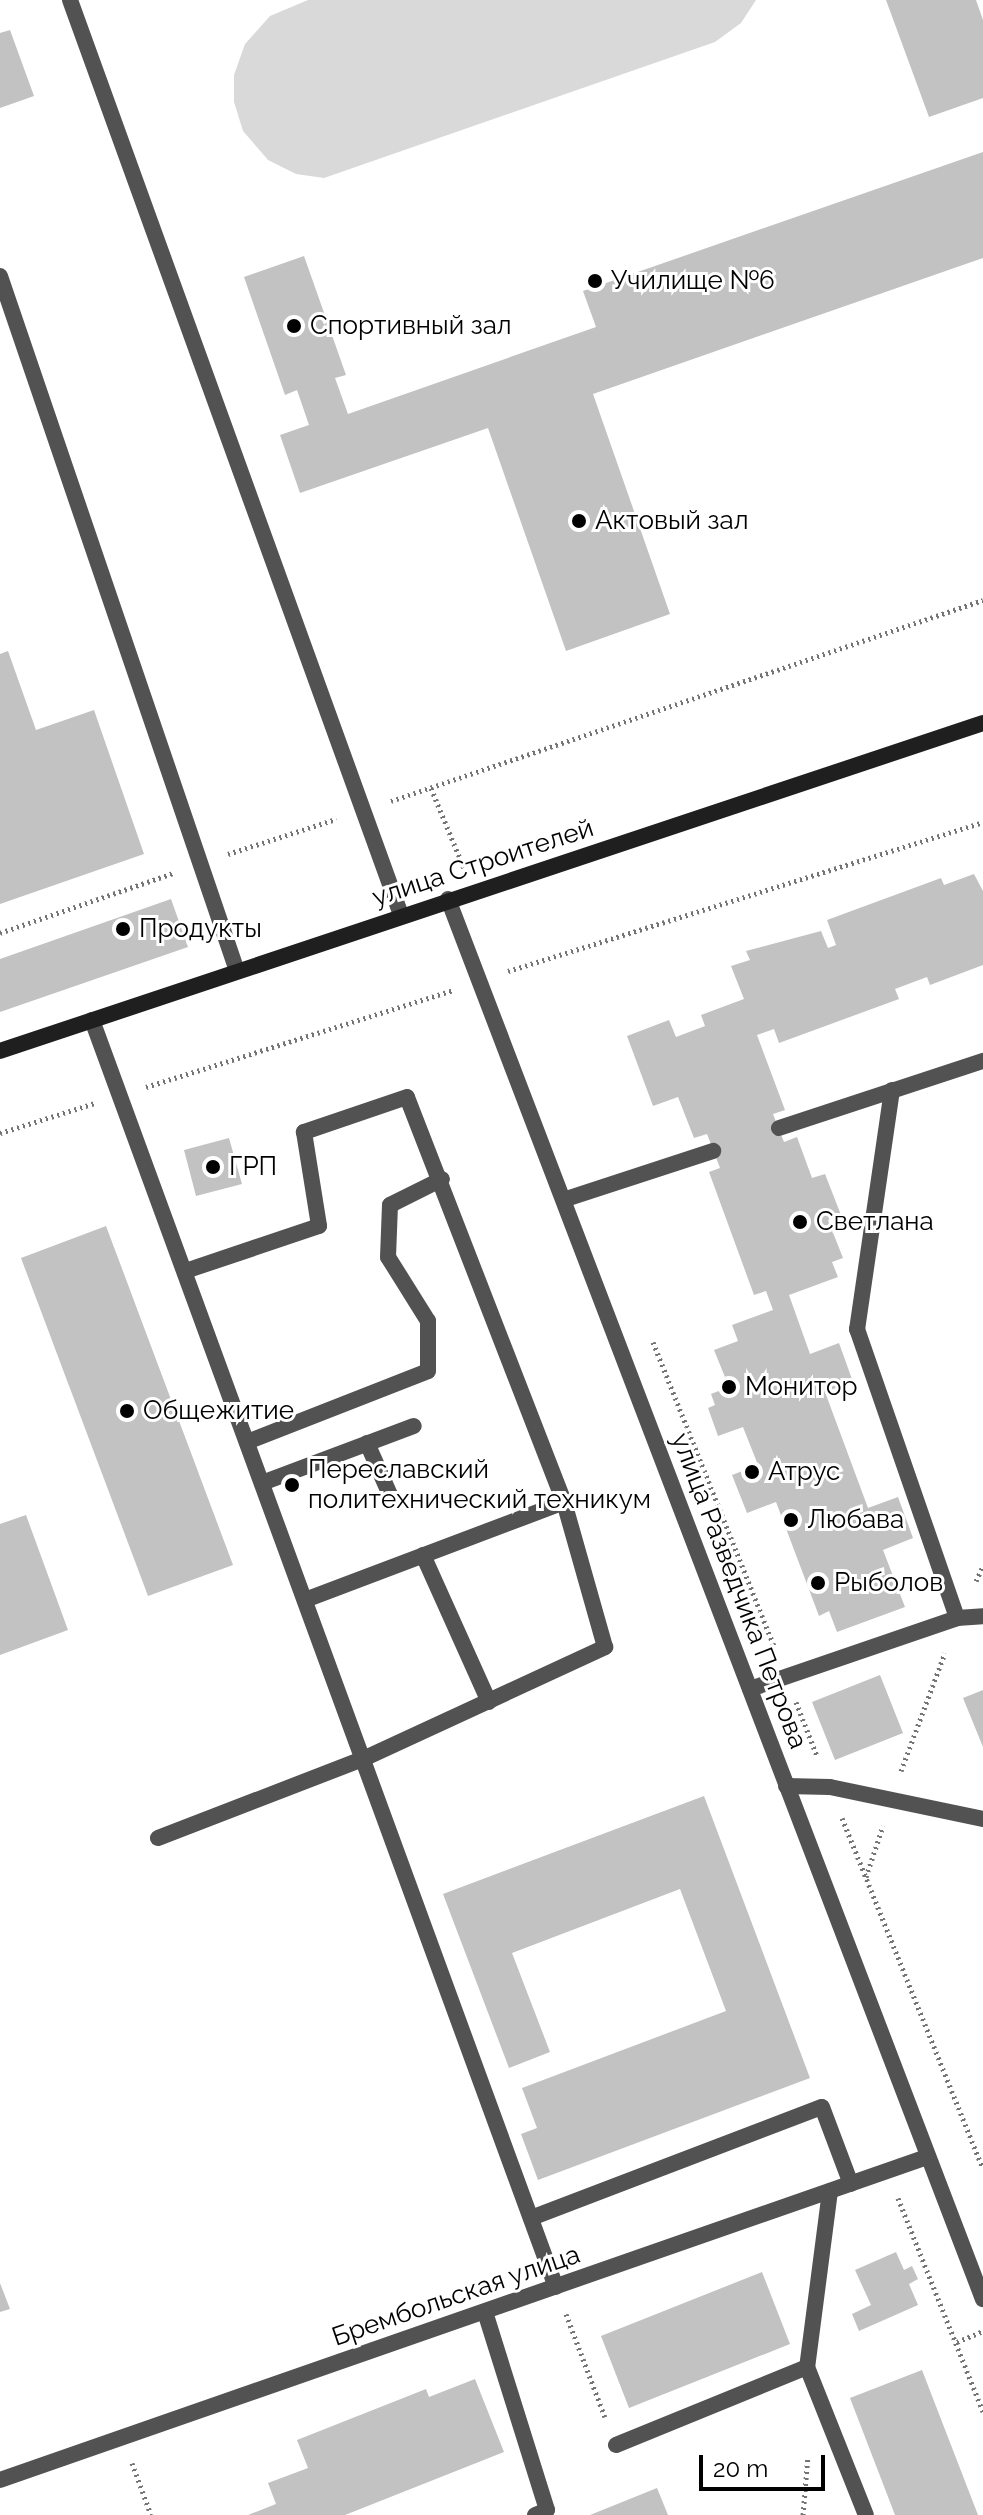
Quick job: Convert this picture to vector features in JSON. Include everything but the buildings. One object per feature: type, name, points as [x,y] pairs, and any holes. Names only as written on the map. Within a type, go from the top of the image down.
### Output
[{"type":"main road","name":"улица Строителей","points":[[0,1051],[983,723]]},
{"type":"street","points":[[70,0],[401,915]]},
{"type":"street","points":[[0,276],[237,971]]},
{"type":"street","name":"улица Разведчика Петрова","points":[[448,899],[566,1199],[983,2299]]},
{"type":"street","points":[[92,1020],[556,2287]]},
{"type":"street","points":[[779,1128],[983,1061]]},
{"type":"street","points":[[892,1090],[857,1329],[957,1618]]},
{"type":"street","points":[[158,1838],[363,1759],[605,1647],[564,1502],[442,1179],[407,1097],[304,1132],[319,1226],[185,1271]]},
{"type":"street","points":[[566,1199],[713,1151]]},
{"type":"street","points":[[247,1442],[428,1371],[428,1321],[388,1257],[390,1205],[442,1179]]},
{"type":"street","points":[[262,1483],[414,1426]]},
{"type":"street","points":[[367,1443],[390,1495]]},
{"type":"street","points":[[305,1600],[564,1502]]},
{"type":"street","points":[[423,1555],[489,1702]]},
{"type":"street","points":[[750,1689],[957,1618],[983,1616]]},
{"type":"street","points":[[786,1786],[830,1787],[983,1819]]},
{"type":"street","points":[[531,2218],[822,2107],[851,2184]]},
{"type":"street","name":"Брембольская улица","points":[[0,2480],[927,2157]]},
{"type":"street","points":[[830,2191],[807,2367],[866,2515]]},
{"type":"street","points":[[485,2312],[547,2510],[535,2515]]},
{"type":"street","points":[[616,2445],[807,2367]]},
{"type":"path","points":[[0,933],[983,600]]},
{"type":"path","points":[[431,788],[474,891]]},
{"type":"path","points":[[501,958],[512,986]]},
{"type":"path","points":[[651,1338],[983,2168]]},
{"type":"path","points":[[866,1878],[957,1618]]},
{"type":"path","points":[[887,2171],[983,2412]]},
{"type":"path","points":[[556,2287],[616,2445]]},
{"type":"path","points":[[957,2342],[983,2331]]},
{"type":"path","points":[[123,2437],[151,2515]]},
{"type":"shaded area","points":[[308,0],[756,0],[741,23],[715,42],[324,178],[296,174],[268,160],[243,131],[234,102],[234,75],[245,44],[270,16]]},
{"type":"place","name":"Училище №6","points":[[595,281]]},
{"type":"place","name":"Спортивный зал","points":[[294,326]]},
{"type":"place","name":"Актовый зал","points":[[579,521]]},
{"type":"place","name":"Продукты","points":[[123,929]]},
{"type":"place","name":"ГРП","points":[[213,1167]]},
{"type":"place","name":"Светлана","points":[[800,1222]]},
{"type":"place","name":"Монитор","points":[[729,1387]]},
{"type":"place","name":"Общежитие","points":[[127,1411]]},
{"type":"place","name":"Атрус","points":[[752,1472]]},
{"type":"place","name":"Переславский политехнический техникум","points":[[292,1485]]},
{"type":"place","name":"Любава","points":[[791,1520]]},
{"type":"place","name":"Рыболов","points":[[818,1583]]}]
